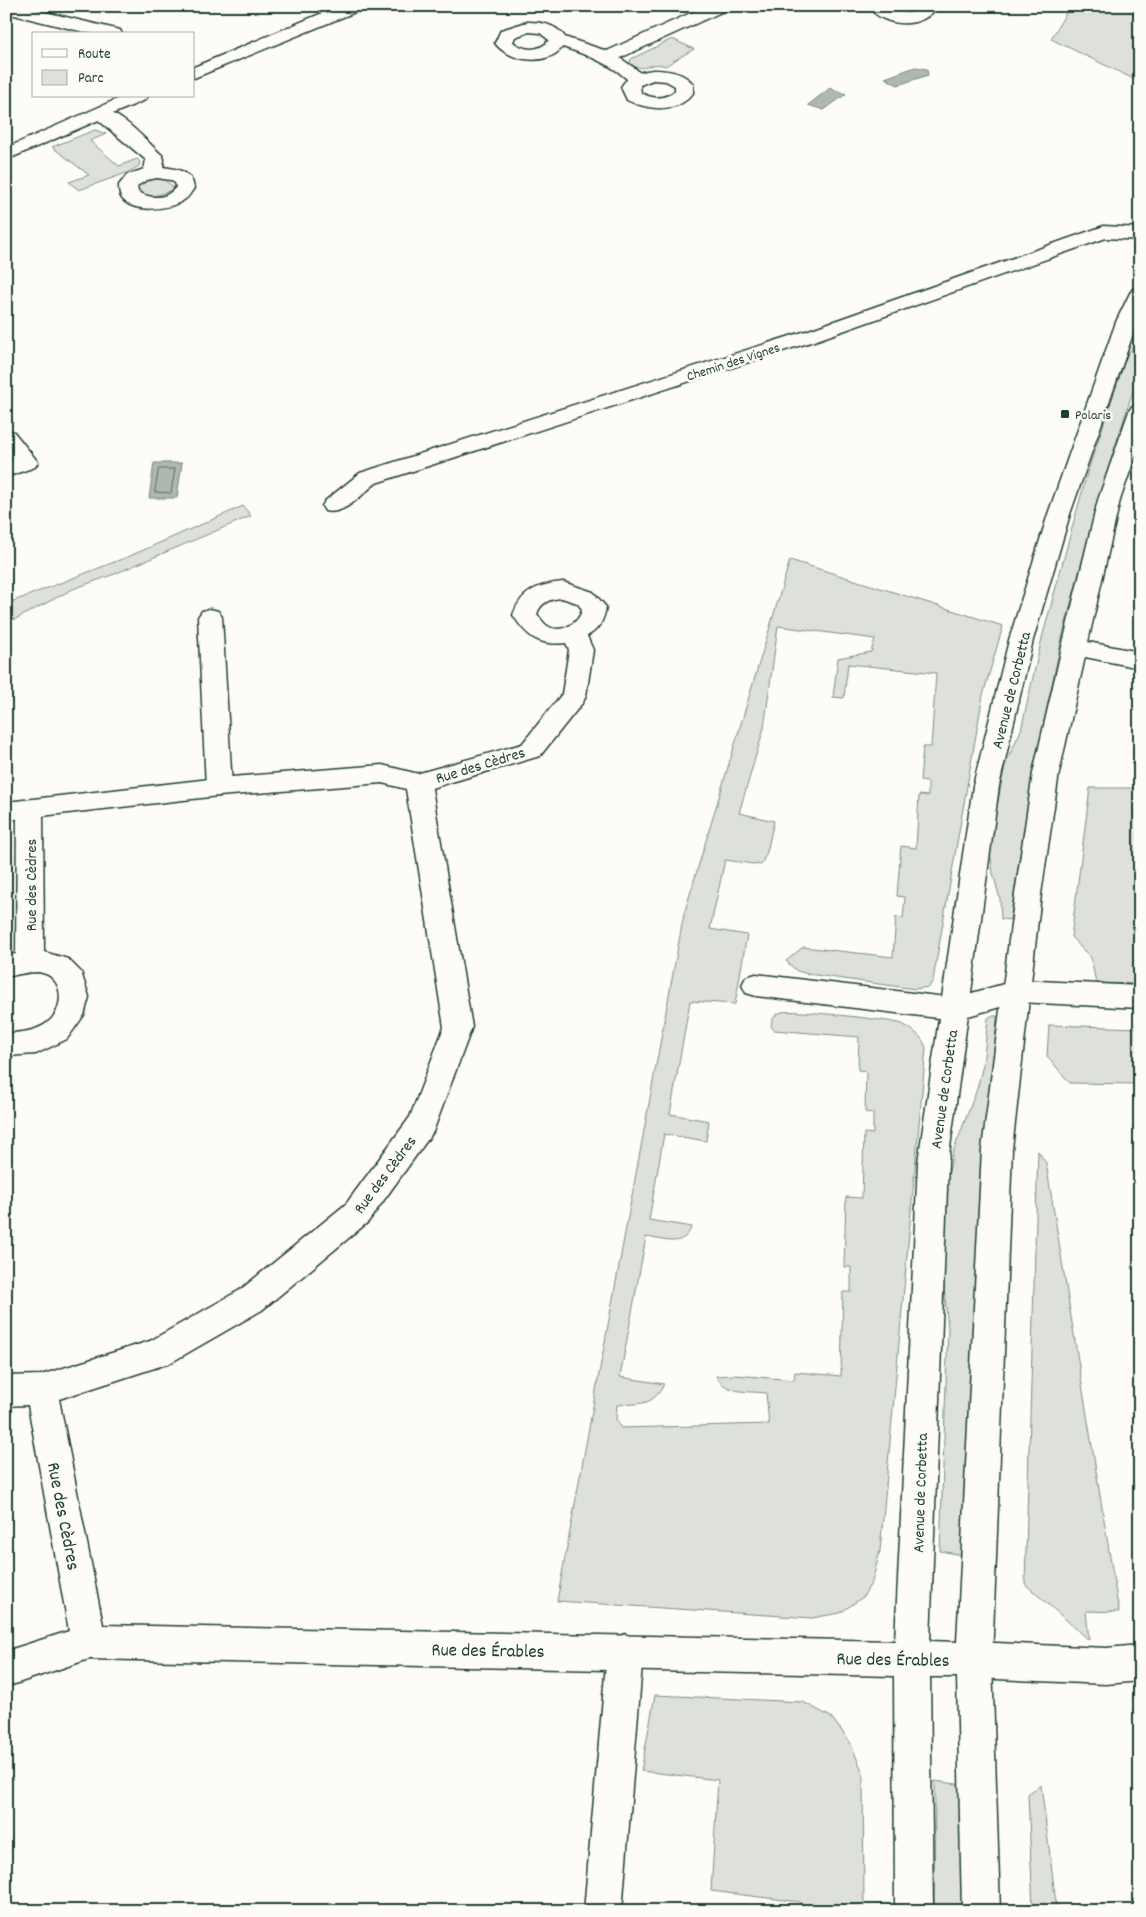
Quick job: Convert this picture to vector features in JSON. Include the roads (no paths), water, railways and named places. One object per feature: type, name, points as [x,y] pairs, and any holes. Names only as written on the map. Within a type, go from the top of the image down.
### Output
[{"type":"street","points":[[195,73],[354,6]]},
{"type":"street","points":[[606,58],[720,6]]},
{"type":"street","points":[[876,6],[886,15],[902,18],[919,16],[925,13],[928,6]]},
{"type":"street","points":[[6,8],[106,32]]},
{"type":"street","points":[[558,40],[606,58],[631,72],[637,79]]},
{"type":"street","points":[[195,53],[225,60]]},
{"type":"street","points":[[6,155],[135,98]]},
{"type":"street","points":[[100,114],[117,126],[154,160],[153,173]]},
{"type":"street","name":"Chemin des Vignes","points":[[333,506],[368,478],[813,335],[1104,232],[1140,234]]},
{"type":"street","name":"Avenue de Corbetta","points":[[914,1911],[912,1658],[933,1162],[954,1009],[986,786],[1021,640],[1059,514],[1126,322],[1140,292]]},
{"type":"street","points":[[981,1911],[974,1660],[997,1149],[1018,991],[1028,894],[1046,773],[1109,500],[1140,411]]},
{"type":"street","points":[[6,437],[27,462],[6,470]]},
{"type":"street","points":[[210,617],[219,787]]},
{"type":"street","name":"Rue des Cèdres","points":[[18,963],[18,810],[219,787],[382,774],[418,783],[531,750],[574,696],[580,650],[574,634]]},
{"type":"street","points":[[1074,647],[1140,660]]},
{"type":"street","name":"Rue des Cèdres","points":[[6,1391],[41,1390],[158,1353],[251,1300],[357,1213],[423,1123],[458,1027],[418,783]]},
{"type":"street","points":[[6,1045],[16,1046],[35,1042],[53,1034],[65,1024],[73,1011],[77,998],[75,985],[68,974],[57,966],[42,962],[18,963]]},
{"type":"street","points":[[756,985],[954,1009],[1018,991],[1140,997]]},
{"type":"street","name":"Rue des Cèdres","points":[[41,1390],[89,1642]]},
{"type":"street","name":"Rue des Érables","points":[[6,1669],[89,1642],[912,1658],[1106,1666],[1140,1663]]},
{"type":"street","points":[[603,1911],[625,1652]]},
{"type":"water","points":[[915,67],[927,69],[928,75],[898,85],[885,78]]},
{"type":"water","points":[[830,88],[846,94],[824,110],[808,105]]},
{"type":"water","points":[[154,463],[182,463],[177,498],[149,498]]},
{"type":"place","name":"Polaris","points":[[1065,414]]}]
